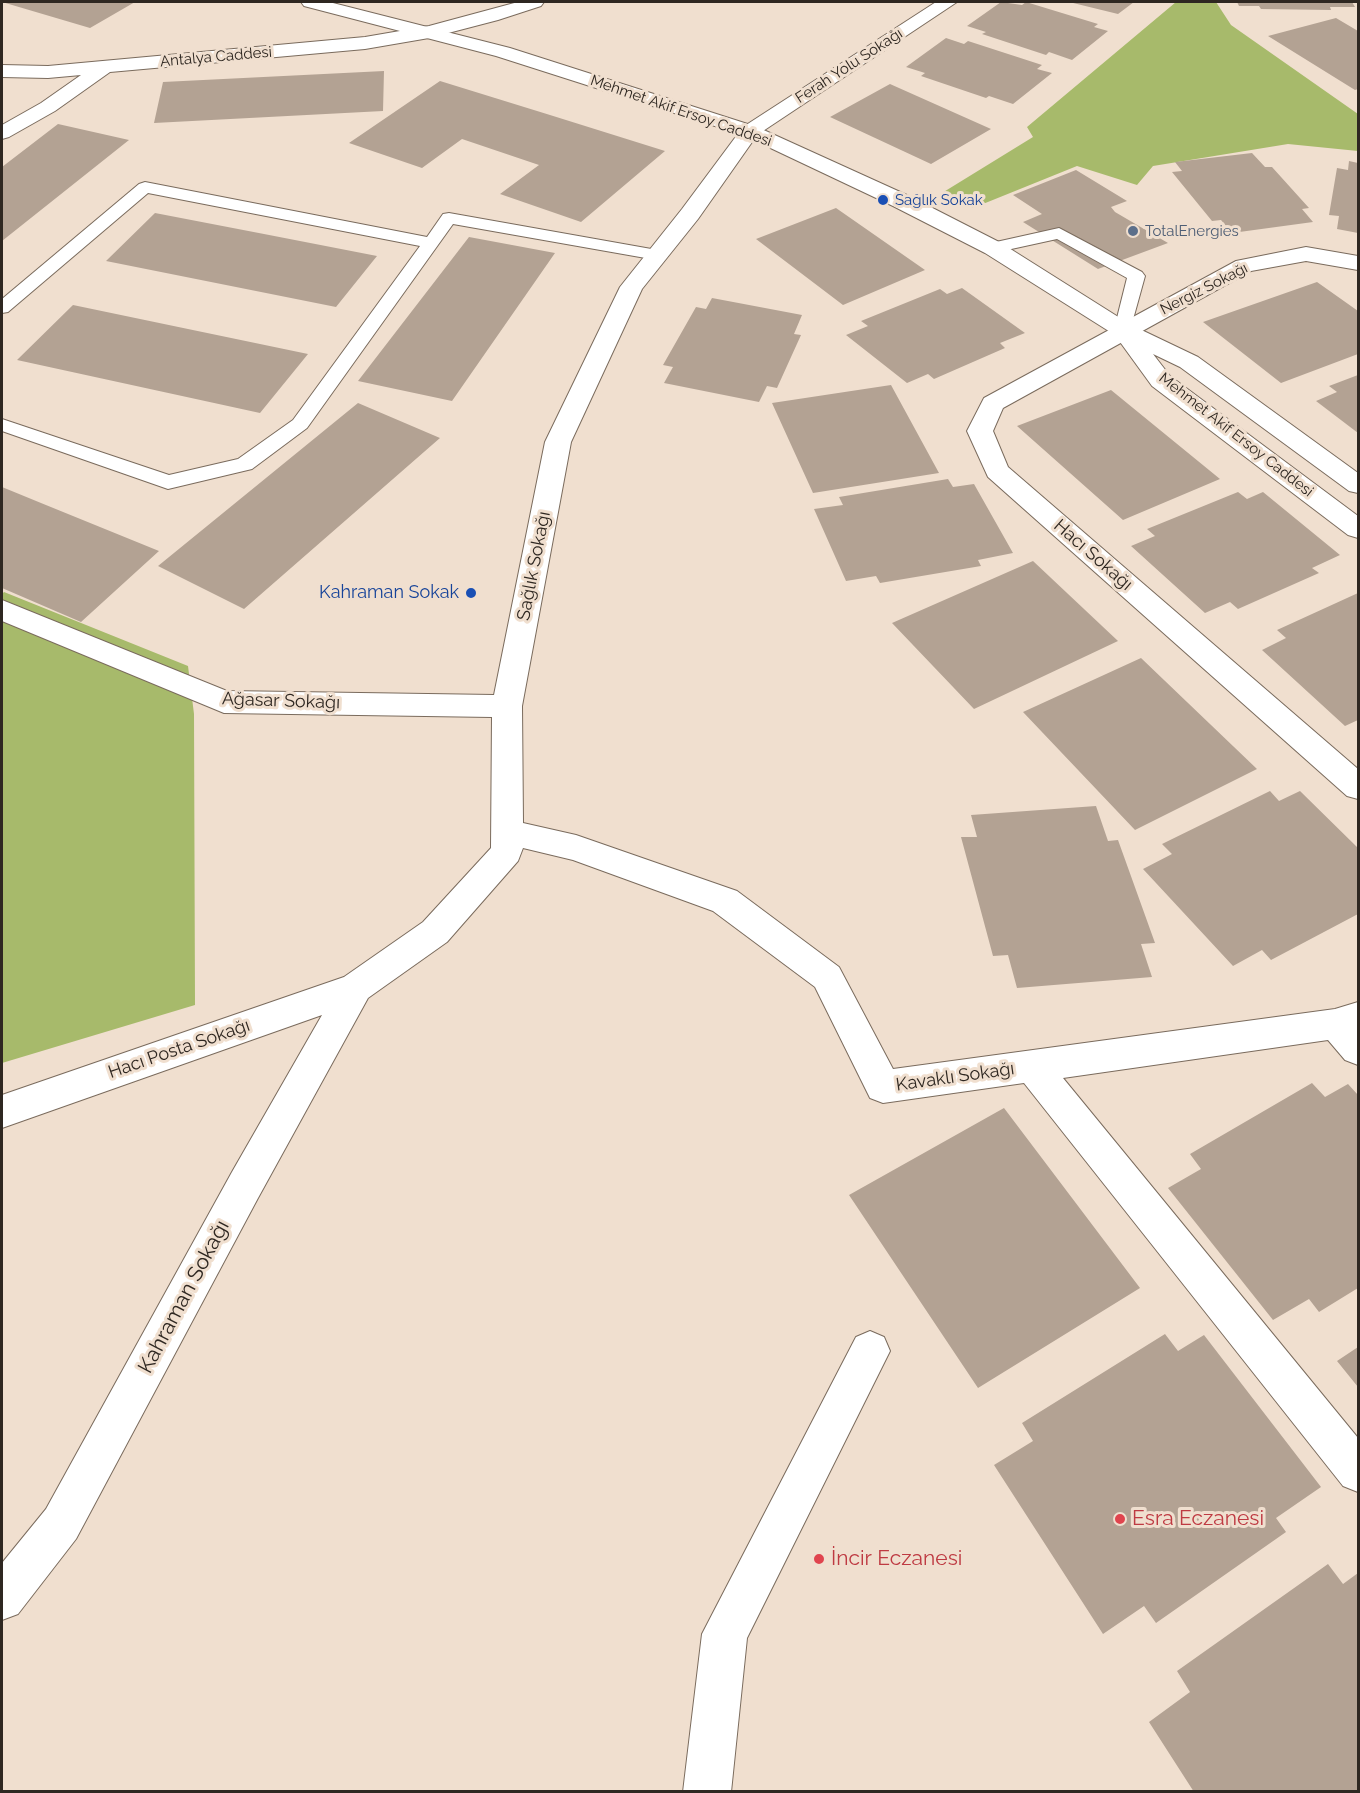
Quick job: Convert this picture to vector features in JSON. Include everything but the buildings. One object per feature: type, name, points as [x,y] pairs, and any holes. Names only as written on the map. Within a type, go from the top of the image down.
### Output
[{"type":"street","name":"Mehmet Akif Ersoy Caddesi","points":[[310,2],[556,67],[750,131],[901,201],[993,248],[1123,330],[1190,362],[1359,485]]},
{"type":"street","name":"Antalya Caddesi","points":[[2,71],[48,72],[365,43],[429,32],[535,2]]},
{"type":"street","name":"Ferah Yolu Sokağı","points":[[750,131],[948,2]]},
{"type":"street","points":[[2,133],[48,107],[105,67]]},
{"type":"street","name":"Sağlık Sokağı","points":[[356,988],[435,932],[507,852],[507,706],[558,442],[631,287],[750,131]]},
{"type":"street","name":"Nergiz Sokağı","points":[[1123,330],[1244,266],[1306,254],[1359,263]]},
{"type":"street","name":"Mehmet Akif Ersoy Caddesi","points":[[1123,330],[1161,381],[1359,529]]},
{"type":"street","name":"Hacı Sokağı","points":[[1123,330],[993,403],[980,431],[998,471],[1359,787]]},
{"type":"street","name":"Ağasar Sokağı","points":[[2,610],[224,702],[507,706]]},
{"type":"street","name":"Kavaklı Sokağı","points":[[507,832],[576,848],[725,901],[827,977],[883,1087],[1347,1021]]},
{"type":"street","name":"Hacı Posta Sokağı","points":[[2,1111],[356,988]]},
{"type":"street","name":"Kahraman Sokağı","points":[[2,1598],[61,1524],[245,1185],[356,988]]},
{"type":"street","points":[[1347,1021],[1359,1049]]},
{"type":"street","points":[[1032,1066],[1359,1471]]},
{"type":"street","points":[[706,1791],[725,1634],[870,1351]]},
{"type":"lane","points":[[2,308],[145,187],[431,243]]},
{"type":"lane","points":[[2,425],[168,482],[245,464],[300,424],[448,218],[657,255]]},
{"type":"lane","points":[[993,248],[1059,233],[1136,276],[1123,330]]},
{"type":"green space","points":[[1176,2],[1216,2],[1231,25],[1358,114],[1358,151],[1288,144],[1153,166],[1137,185],[1077,166],[973,208],[942,193],[1033,137],[1027,127]]},
{"type":"green space","points":[[4,592],[188,666],[194,714],[195,1005],[2,1063],[2,594]]},
{"type":"place","name":"Sağlık Sokak","points":[[883,200]]},
{"type":"place","name":"TotalEnergies","points":[[1133,231]]},
{"type":"place","name":"Kahraman Sokak","points":[[471,593]]},
{"type":"place","name":"Esra Eczanesi","points":[[1120,1519]]},
{"type":"place","name":"İncir Eczanesi","points":[[819,1559]]}]
